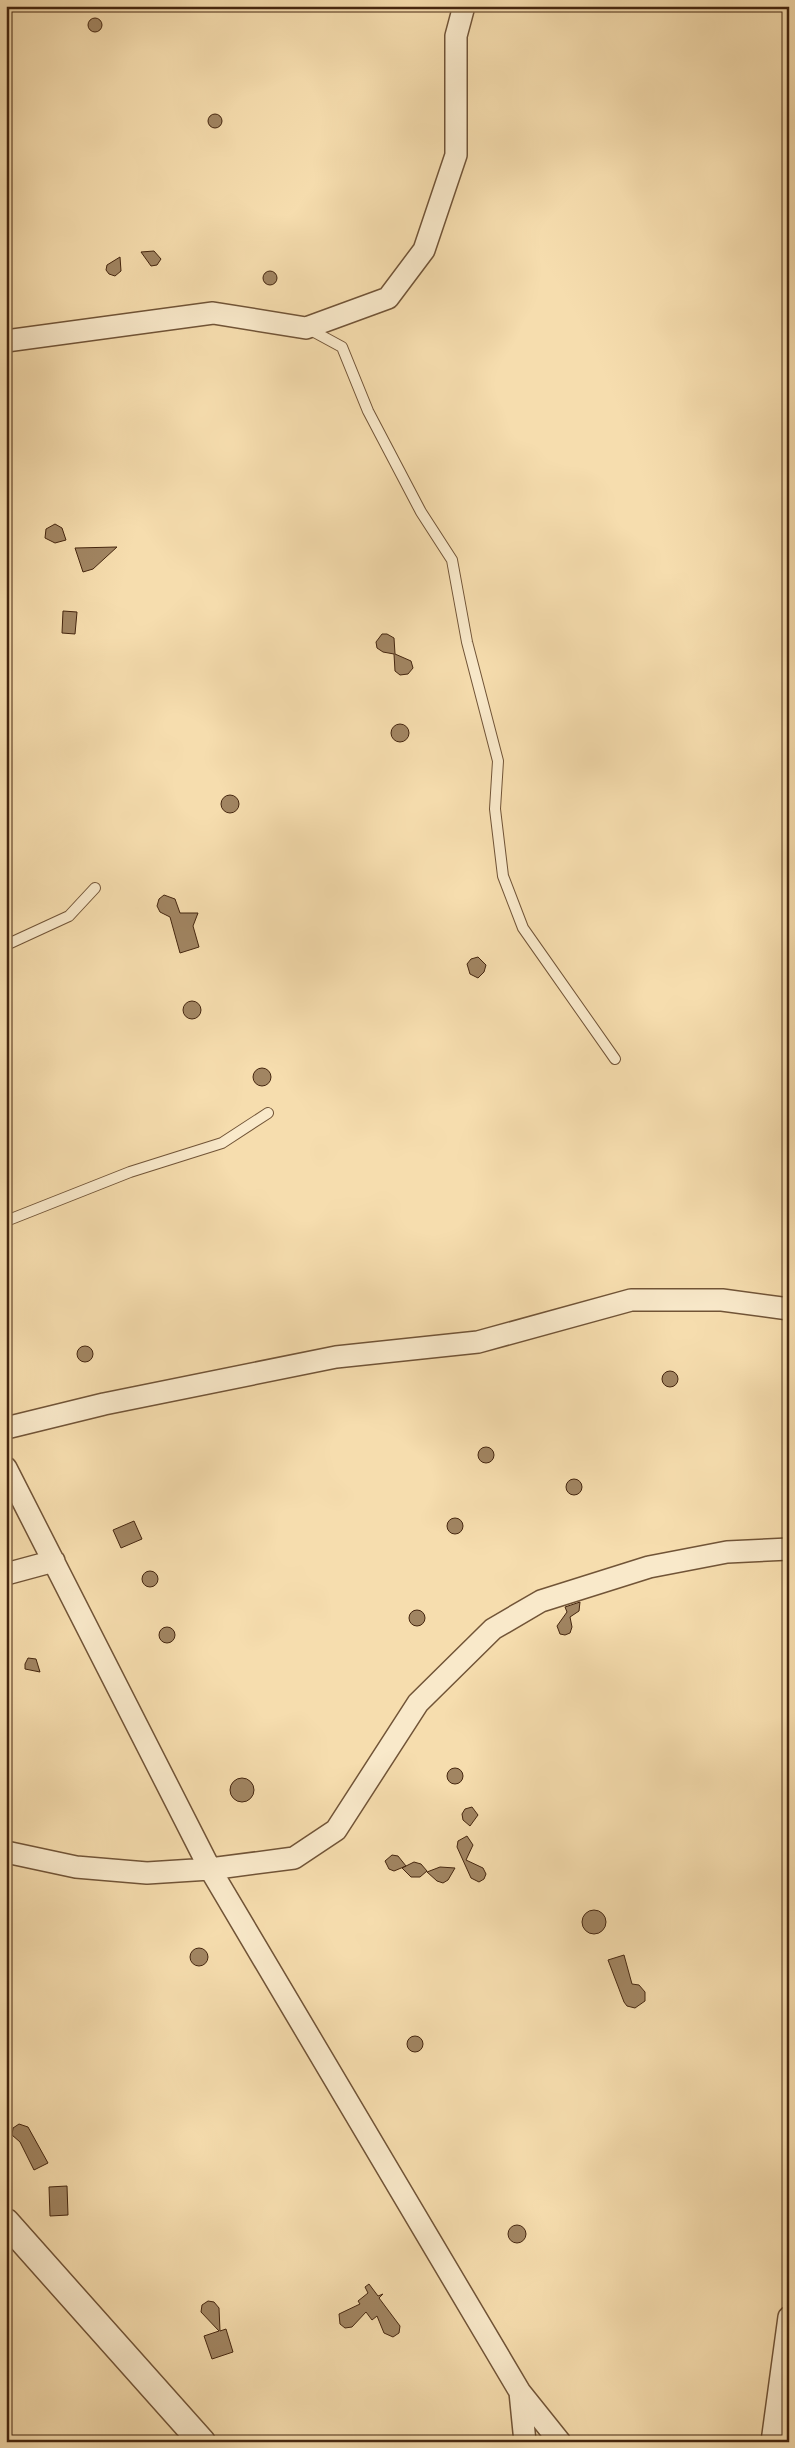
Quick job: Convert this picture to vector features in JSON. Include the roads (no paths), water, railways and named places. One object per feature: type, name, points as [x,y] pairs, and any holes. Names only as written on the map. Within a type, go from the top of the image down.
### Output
[{"type":"street","points":[[6,341],[214,313],[306,328],[388,298],[424,250],[456,155],[456,36],[464,6]]},
{"type":"street","points":[[6,1428],[113,1402],[336,1357],[478,1342],[631,1300],[722,1300],[789,1309]]},
{"type":"street","points":[[6,1468],[210,1869],[520,2392],[560,2442]]},
{"type":"street","points":[[6,1852],[76,1867],[147,1873],[210,1869],[294,1858],[336,1830],[378,1769],[418,1703],[493,1630],[541,1600],[649,1567],[727,1552],[789,1549]]},
{"type":"street","points":[[6,1574],[54,1561]]},
{"type":"street","points":[[6,2222],[202,2442]]},
{"type":"street","points":[[772,2442],[789,2317]]},
{"type":"street","points":[[520,2392],[521,2440]]},
{"type":"lane","points":[[306,328],[342,348],[368,411],[422,512],[452,560],[467,642],[498,761],[495,809],[503,876],[523,928],[615,1059]]},
{"type":"lane","points":[[6,944],[69,916],[95,888]]},
{"type":"lane","points":[[6,1221],[130,1172],[222,1143],[268,1113]]}]
